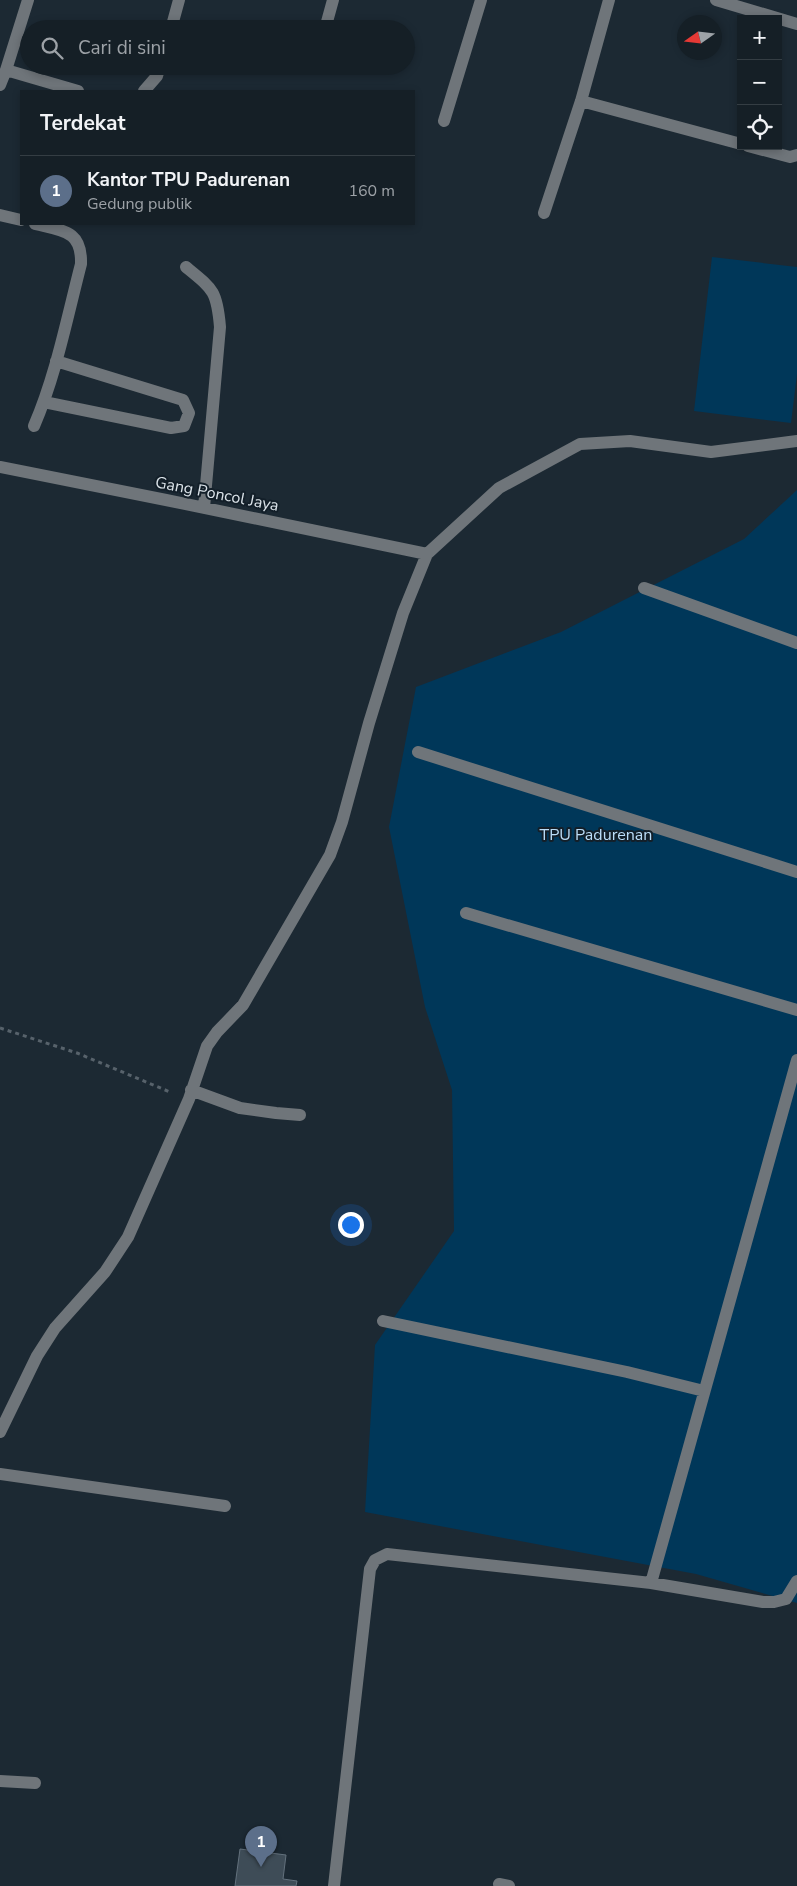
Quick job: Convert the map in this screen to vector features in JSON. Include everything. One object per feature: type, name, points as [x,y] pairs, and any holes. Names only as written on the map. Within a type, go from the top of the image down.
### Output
[{"type":"street","points":[[22,20],[28,0]]},
{"type":"street","points":[[173,20],[179,0]]},
{"type":"street","points":[[327,20],[333,0]]},
{"type":"street","points":[[444,120],[481,0]]},
{"type":"street","points":[[544,213],[581,101],[609,0]]},
{"type":"street","points":[[716,0],[797,24]]},
{"type":"street","points":[[0,85],[20,25]]},
{"type":"street","points":[[6,70],[20,74]]},
{"type":"street","points":[[23,75],[75,90]]},
{"type":"street","points":[[145,90],[157,75]]},
{"type":"street","points":[[581,101],[737,143]]},
{"type":"street","points":[[763,150],[790,157],[797,155]]},
{"type":"street","points":[[0,214],[20,220]]},
{"type":"street","points":[[34,426],[44,402],[56,361],[81,264],[82,250],[77,239],[67,232],[40,225]]},
{"type":"street","points":[[186,267],[209,285],[215,294],[220,327],[204,508]]},
{"type":"street","points":[[44,402],[171,428],[184,426],[189,413],[183,400],[56,361]]},
{"type":"street","points":[[0,1432],[37,1356],[51,1335],[105,1272],[128,1237],[190,1095],[207,1046],[217,1032],[243,1005],[330,855],[342,822],[369,723],[403,613],[427,554],[499,488],[580,444],[630,441],[711,452],[797,441]]},
{"type":"street","name":"Gang Poncol Jaya","points":[[0,468],[427,554]]},
{"type":"street","points":[[644,588],[797,643]]},
{"type":"street","points":[[418,752],[797,872]]},
{"type":"street","points":[[466,913],[797,1010]]},
{"type":"street","points":[[651,1583],[797,1060]]},
{"type":"street","points":[[190,1095],[240,1108],[276,1114],[300,1115]]},
{"type":"street","points":[[384,1321],[627,1372],[704,1391]]},
{"type":"street","points":[[0,1474],[225,1506]]},
{"type":"street","points":[[334,1886],[370,1570],[374,1560],[387,1554],[651,1583],[763,1602],[786,1599],[797,1581]]},
{"type":"street","points":[[0,1780],[35,1783]]},
{"type":"path","points":[[0,1028],[77,1053],[190,1095]]},
{"type":"green space","points":[[712,257],[797,267],[797,374],[791,423],[694,411]]},
{"type":"green space","name":"TPU Padurenan","points":[[797,490],[797,1603],[696,1574],[365,1512],[375,1345],[454,1231],[452,1090],[425,1007],[389,827],[416,687],[561,632],[744,539]]},
{"type":"building","points":[[240,1849],[286,1855],[283,1879],[297,1881],[296,1886],[235,1886]]},
{"type":"place","name":"Kantor TPU Padurenan","points":[[261,1867]]}]
